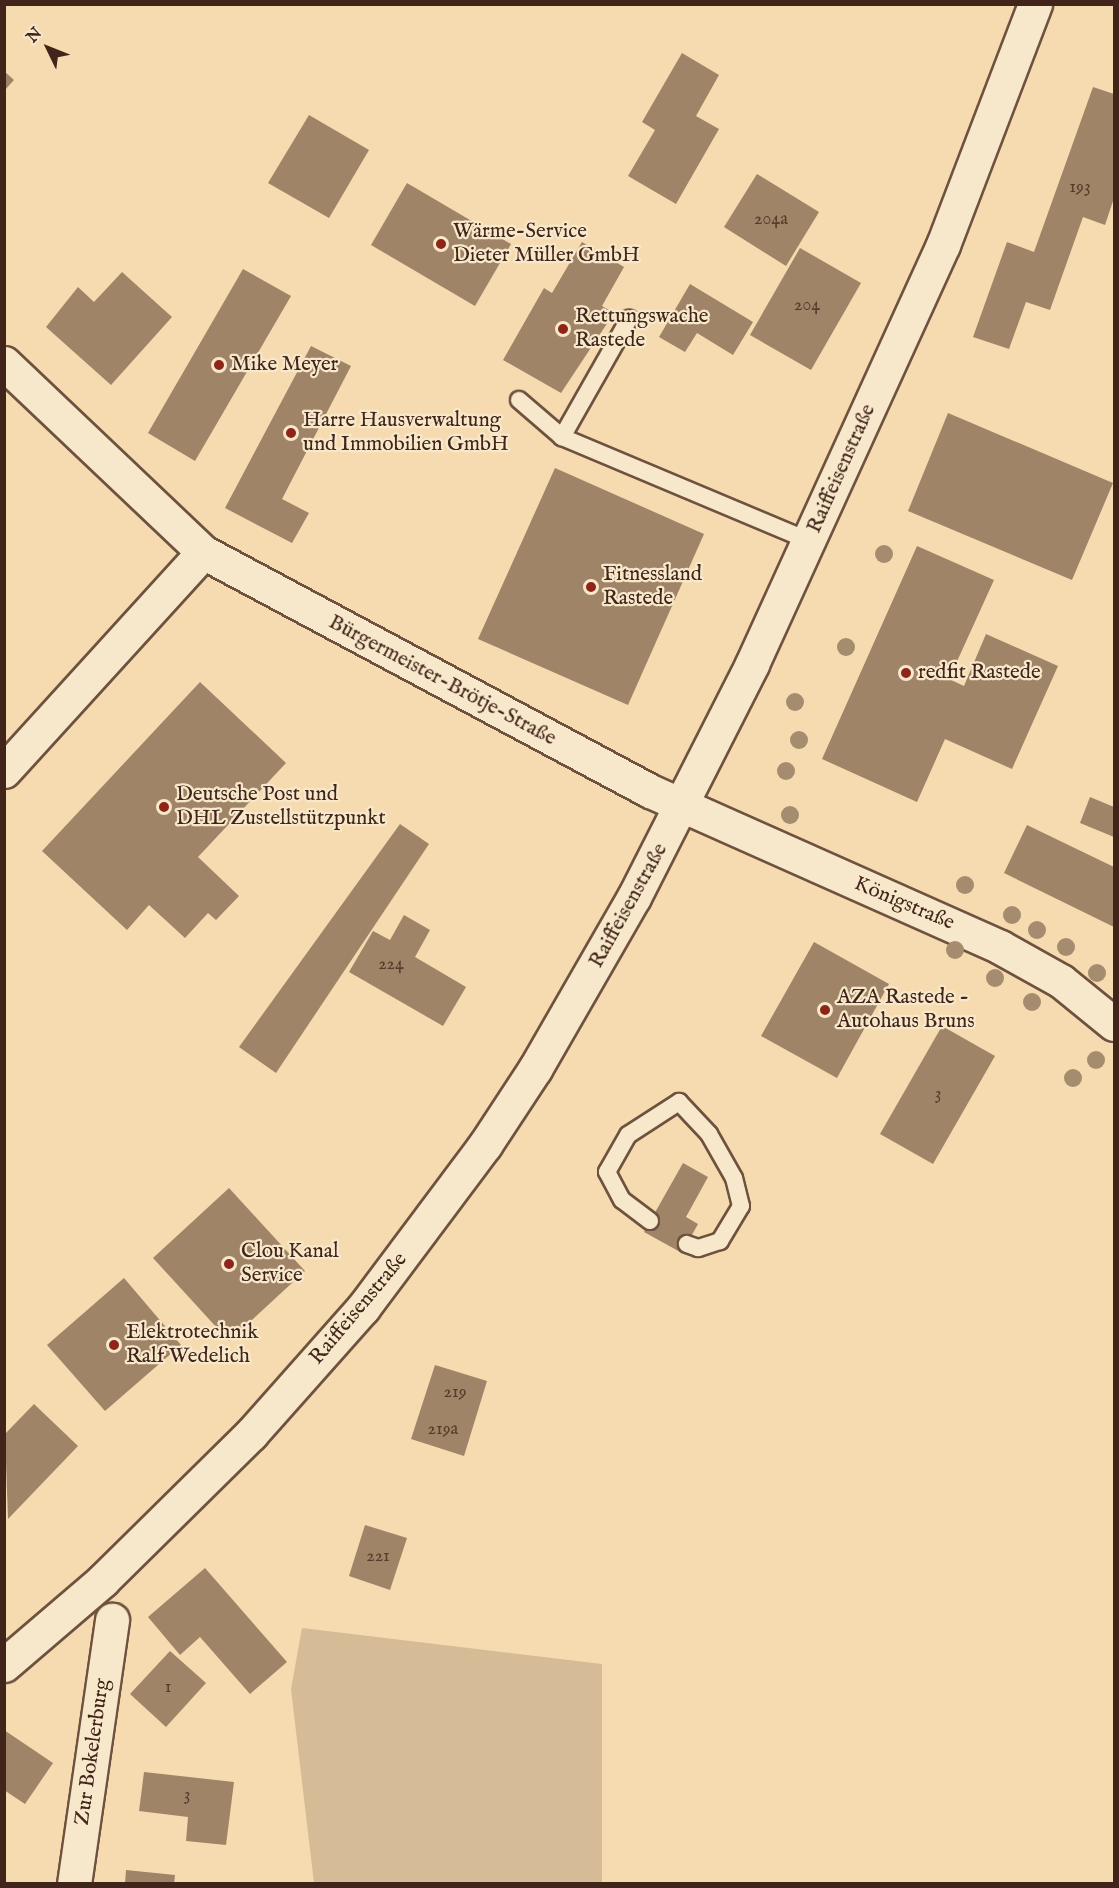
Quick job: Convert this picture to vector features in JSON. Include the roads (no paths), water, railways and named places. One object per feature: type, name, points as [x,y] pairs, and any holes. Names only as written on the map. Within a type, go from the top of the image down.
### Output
[{"type":"main road","name":"Raiffeisenstraße","points":[[4,1665],[103,1580],[251,1434],[363,1308],[485,1145],[535,1068],[682,806],[809,541],[943,245],[1035,4]]},
{"type":"main road","name":"Bürgermeister-Brötje-Straße","points":[[4,363],[203,552],[682,806]]},
{"type":"main road","points":[[4,771],[203,552]]},
{"type":"main road","name":"Königstraße","points":[[682,806],[991,942],[1061,981],[1114,1023]]},
{"type":"main road","name":"Zur Bokelerburg","points":[[74,1884],[112,1620]]},
{"type":"lane","points":[[562,437],[629,319]]},
{"type":"lane","points":[[519,400],[562,437],[809,541]]},
{"type":"lane","points":[[650,1221],[622,1200],[607,1172],[628,1134],[679,1102],[714,1143],[734,1178],[741,1206],[720,1240],[698,1248],[687,1244]]},
{"type":"place","name":"Wärme-Service Dieter Müller GmbH","points":[[441,244]]},
{"type":"place","name":"Rettungswache Rastede","points":[[563,329]]},
{"type":"place","name":"Mike Meyer","points":[[219,365]]},
{"type":"place","name":"Harre Hausverwaltung und Immobilien GmbH","points":[[291,433]]},
{"type":"place","name":"Fitnessland Rastede","points":[[591,587]]},
{"type":"place","name":"redfit Rastede","points":[[906,673]]},
{"type":"place","name":"Deutsche Post und DHL Zustellstützpunkt","points":[[164,807]]},
{"type":"place","name":"AZA Rastede - Autohaus Bruns","points":[[825,1010]]},
{"type":"place","name":"Clou Kanal Service","points":[[229,1264]]},
{"type":"place","name":"Elektrotechnik Ralf Wedelich","points":[[114,1345]]}]
